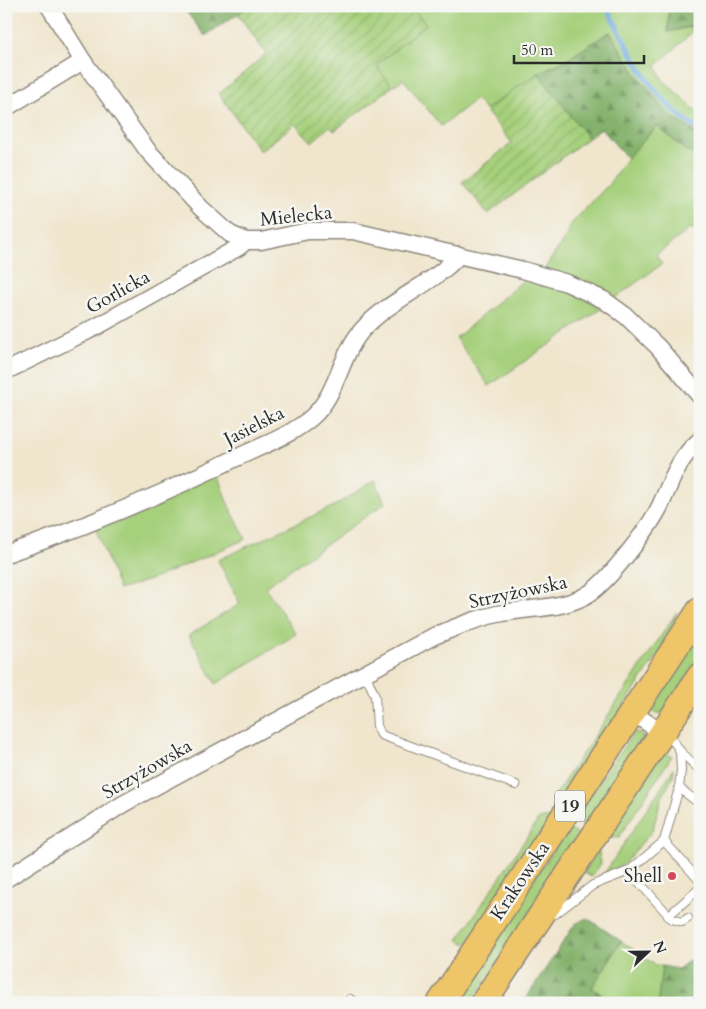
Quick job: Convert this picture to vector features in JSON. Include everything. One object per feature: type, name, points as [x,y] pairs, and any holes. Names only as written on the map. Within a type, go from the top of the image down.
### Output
[{"type":"main road","name":"Krakowska","points":[[440,1003],[700,610]]},
{"type":"main road","name":"Krakowska","points":[[483,1003],[700,676]]},
{"type":"street","name":"Mielecka","points":[[49,6],[83,61],[131,129],[166,171],[230,234],[246,241],[273,239],[308,232],[353,231],[549,277],[585,290],[609,303],[647,335],[700,396]]},
{"type":"street","points":[[6,108],[83,61]]},
{"type":"street","name":"Gorlicka","points":[[6,371],[96,327],[231,252],[246,241]]},
{"type":"street","name":"Jasielska","points":[[6,554],[156,497],[272,441],[304,423],[312,417],[327,399],[341,365],[363,330],[459,255]]},
{"type":"street","name":"Strzyżowska","points":[[6,879],[123,804],[434,636],[479,618],[504,612],[558,606],[591,592],[606,578],[654,518],[681,458],[700,440]]},
{"type":"street","points":[[632,712],[662,733]]},
{"type":"lane","points":[[365,673],[375,696],[377,726],[381,735],[516,785]]},
{"type":"lane","points":[[662,733],[674,742],[680,751],[700,770]]},
{"type":"lane","points":[[519,948],[562,907],[593,885],[629,871],[664,840],[679,788],[680,751]]},
{"type":"lane","points":[[679,788],[700,804]]},
{"type":"lane","points":[[664,840],[700,881]]},
{"type":"lane","points":[[629,871],[668,916],[682,922],[688,918]]},
{"type":"lane","points":[[668,916],[700,888]]},
{"type":"green space","points":[[182,6],[249,6],[205,36]]},
{"type":"green space","points":[[249,6],[409,6],[426,24],[376,65],[392,87],[334,131],[330,126],[312,142],[295,124],[260,151],[219,94],[266,54],[238,14]]},
{"type":"green space","points":[[409,6],[676,6],[669,12],[668,32],[700,25],[656,66],[663,80],[695,110],[700,112],[700,135],[670,116],[636,74],[609,32],[568,59],[538,73],[485,110],[476,99],[441,126],[403,79],[392,87],[376,65],[426,24]]},
{"type":"green space","points":[[676,6],[700,6],[700,24],[668,32],[669,12]]},
{"type":"green space","points":[[610,32],[636,74],[670,116],[700,135],[700,157],[685,150],[657,126],[627,158],[601,128],[588,138],[538,73],[568,59]]},
{"type":"green space","points":[[538,73],[588,138],[488,214],[462,182],[512,143],[485,110]]},
{"type":"green space","points":[[657,126],[685,150],[700,157],[700,237],[691,228],[656,255],[662,264],[615,298],[590,285],[545,268],[565,238],[570,225],[609,184],[627,158]]},
{"type":"green space","points":[[526,278],[579,294],[602,308],[489,386],[456,338]]},
{"type":"green space","points":[[217,474],[227,502],[246,539],[153,579],[119,590],[95,527]]},
{"type":"green space","points":[[375,480],[385,503],[265,587],[296,634],[216,684],[189,635],[240,604],[218,560],[336,505]]},
{"type":"green space","points":[[677,612],[667,641],[557,808],[555,795]]},
{"type":"green space","points":[[700,629],[700,657],[663,713],[654,713],[650,706]]},
{"type":"green space","points":[[634,732],[640,733],[644,739],[586,827],[574,819]]},
{"type":"green space","points":[[661,752],[672,756],[619,837],[604,839]]},
{"type":"green space","points":[[674,768],[673,777],[662,797],[652,831],[623,865],[604,874]]},
{"type":"green space","points":[[551,817],[467,944],[458,940],[539,819]]},
{"type":"green space","points":[[568,828],[580,836],[471,1003],[453,1003]]},
{"type":"green space","points":[[598,848],[601,863],[592,877],[584,873]]},
{"type":"green space","points":[[587,918],[621,941],[592,988],[614,1003],[523,1003],[575,924]]},
{"type":"green space","points":[[621,941],[655,965],[662,966],[658,1000],[652,1003],[614,1003],[592,988]]},
{"type":"green space","points":[[700,953],[700,1003],[652,1003],[658,1000],[662,966],[678,969]]},
{"type":"waterway","points":[[606,6],[634,59],[655,91],[668,105],[700,130]]},
{"type":"place","name":"Shell","points":[[672,876]]}]
